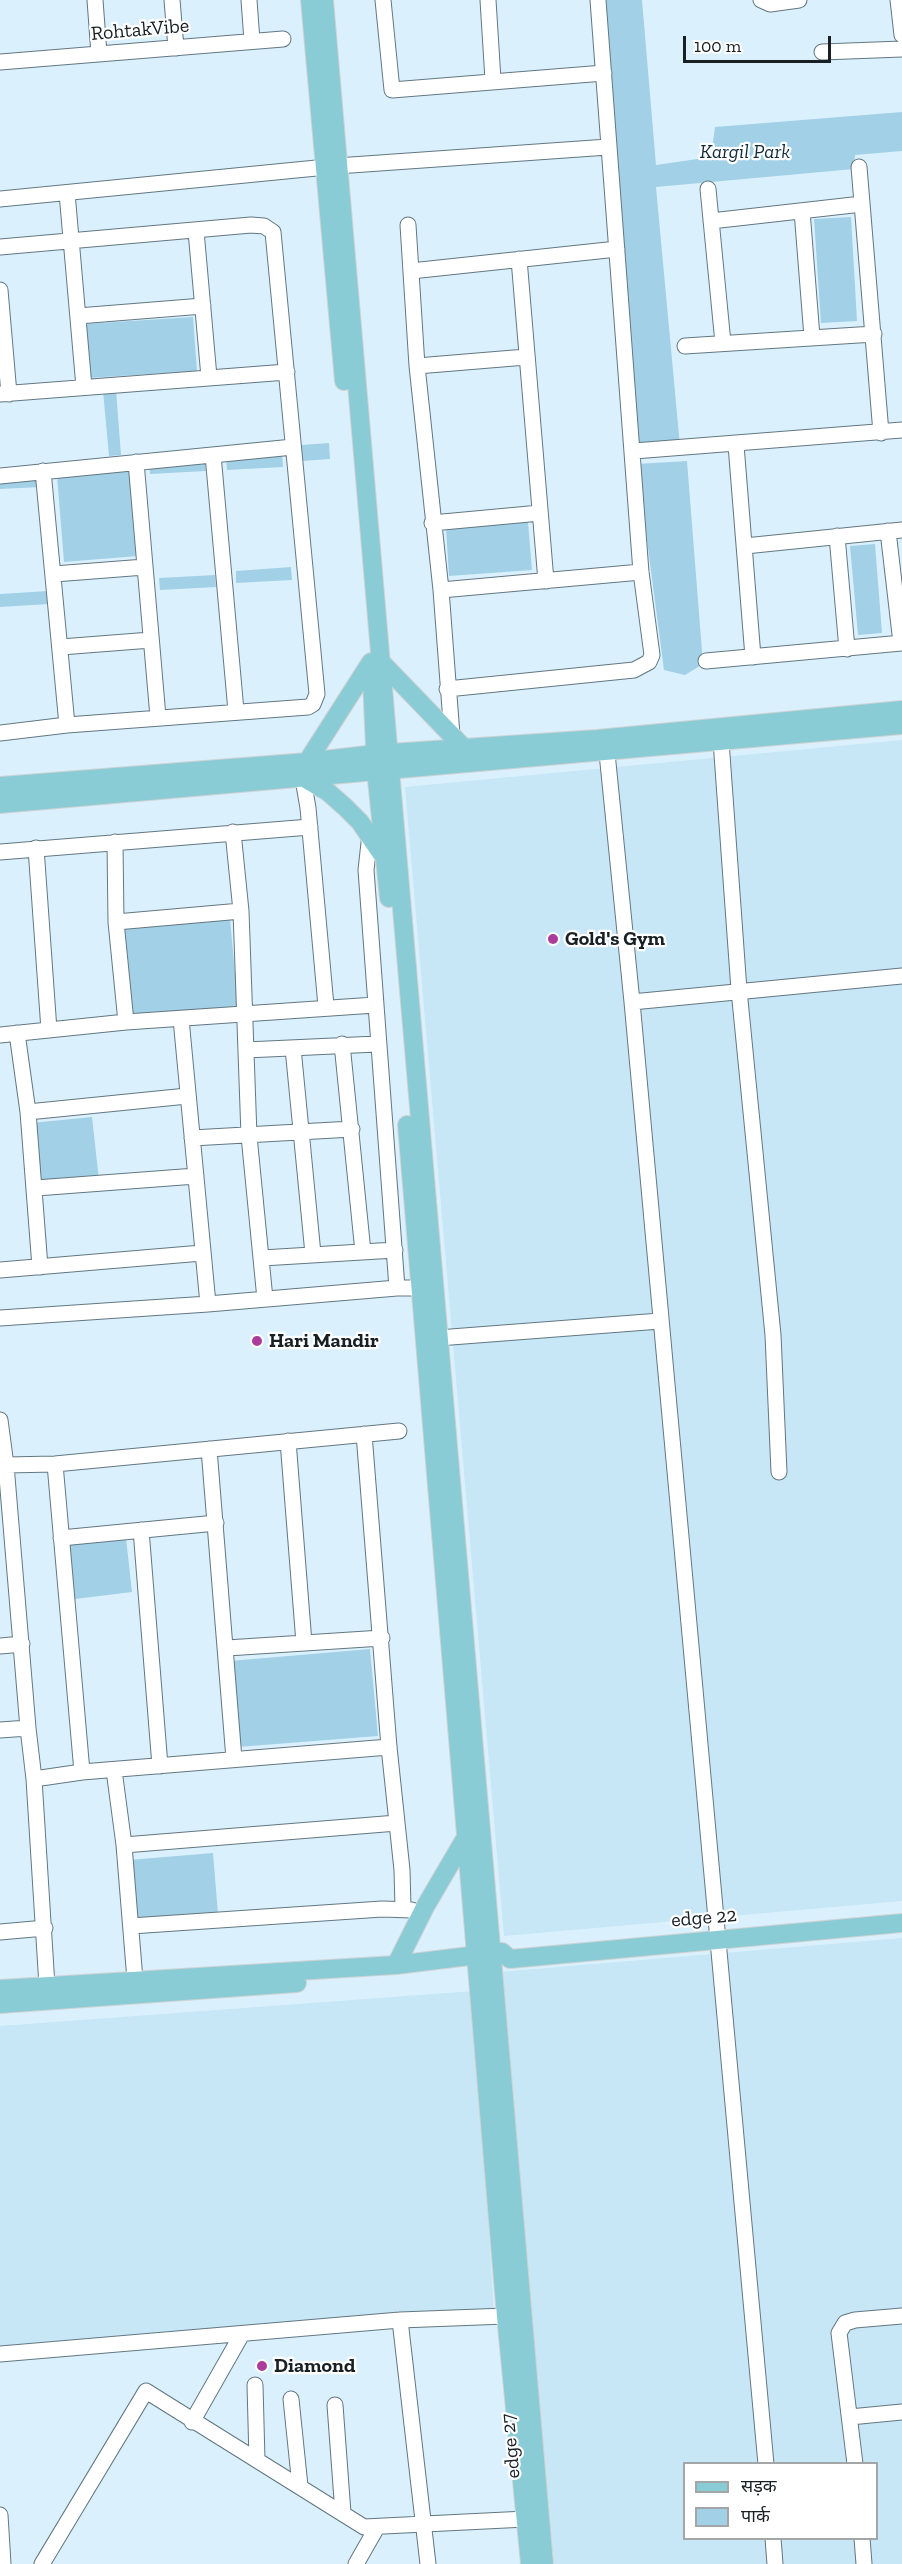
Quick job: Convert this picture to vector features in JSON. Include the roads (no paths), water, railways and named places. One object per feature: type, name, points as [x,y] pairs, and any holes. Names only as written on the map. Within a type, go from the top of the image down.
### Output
[{"type":"main road","points":[[310,0],[331,167],[377,662],[383,761],[385,860],[427,1288],[438,1338],[484,1961]]},
{"type":"main road","points":[[324,0],[331,167]]},
{"type":"main road","points":[[377,662],[458,741]]},
{"type":"main road","points":[[305,773],[377,662]]},
{"type":"main road","points":[[0,804],[305,773],[383,761],[458,741],[597,738],[902,710]]},
{"type":"main road","points":[[383,761],[607,753],[902,725]]},
{"type":"main road","points":[[383,761],[403,937],[466,1837],[484,1961]]},
{"type":"main road","points":[[0,786],[305,773],[345,807],[370,834],[385,860]]},
{"type":"main road","points":[[396,1965],[466,1837]]},
{"type":"main road","name":"edge 22","points":[[484,1961],[503,1966],[510,1959],[902,1923]]},
{"type":"main road","points":[[0,1989],[484,1961]]},
{"type":"main road","points":[[0,2004],[484,1961]]},
{"type":"main road","name":"edge 27","points":[[484,1961],[530,2484],[534,2520],[544,2564]]},
{"type":"main road","points":[[530,2564],[534,2520]]},
{"type":"street","points":[[94,0],[99,54]]},
{"type":"street","points":[[172,0],[176,48]]},
{"type":"street","points":[[249,0],[252,41]]},
{"type":"street","points":[[382,0],[392,90],[494,80],[604,73]]},
{"type":"street","points":[[488,0],[494,80]]},
{"type":"street","points":[[447,688],[634,670],[643,667],[652,655],[641,572],[634,451],[598,0]]},
{"type":"street","points":[[760,0],[770,4],[800,0]]},
{"type":"street","points":[[898,0],[902,35]]},
{"type":"street","name":"RohtakVibe","points":[[0,62],[283,39]]},
{"type":"street","points":[[822,52],[902,49]]},
{"type":"street","points":[[0,199],[331,167],[608,147]]},
{"type":"street","points":[[859,167],[881,433]]},
{"type":"street","points":[[708,189],[723,343]]},
{"type":"street","points":[[67,193],[84,387]]},
{"type":"street","points":[[711,221],[862,204]]},
{"type":"street","points":[[802,211],[812,337]]},
{"type":"street","points":[[0,247],[251,225],[264,226],[273,232],[316,700],[308,707],[158,717],[0,733]]},
{"type":"street","points":[[408,225],[417,366],[432,523],[441,590],[447,688],[458,741]]},
{"type":"street","points":[[196,231],[209,377]]},
{"type":"street","points":[[411,271],[617,249]]},
{"type":"street","points":[[519,259],[525,357],[546,581]]},
{"type":"street","points":[[0,290],[4,394],[286,372]]},
{"type":"street","points":[[78,316],[203,306]]},
{"type":"street","points":[[685,346],[874,334]]},
{"type":"street","points":[[417,366],[525,357]]},
{"type":"street","points":[[634,451],[736,445],[902,430]]},
{"type":"street","points":[[736,445],[753,657]]},
{"type":"street","points":[[0,476],[293,447]]},
{"type":"street","points":[[213,455],[236,711]]},
{"type":"street","points":[[136,462],[158,717]]},
{"type":"street","points":[[43,471],[67,725]]},
{"type":"street","points":[[432,523],[540,513]]},
{"type":"street","points":[[706,661],[901,643],[895,531],[745,546]]},
{"type":"street","points":[[837,536],[847,649]]},
{"type":"street","points":[[54,574],[145,567]]},
{"type":"street","points":[[441,590],[641,572]]},
{"type":"street","points":[[61,647],[151,640]]},
{"type":"street","points":[[721,741],[739,990],[772,1325],[779,1472]]},
{"type":"street","points":[[607,753],[632,1002],[766,2462]]},
{"type":"street","points":[[305,773],[326,1006]]},
{"type":"street","points":[[0,852],[310,827]]},
{"type":"street","points":[[233,832],[241,911],[249,1136],[265,1299]]},
{"type":"street","points":[[370,834],[366,870],[377,1044],[397,1287]]},
{"type":"street","points":[[115,842],[116,922],[126,1022]]},
{"type":"street","points":[[36,848],[49,1030]]},
{"type":"street","points":[[116,922],[241,911]]},
{"type":"street","points":[[632,1002],[902,976]]},
{"type":"street","points":[[0,1035],[326,1006],[375,1005]]},
{"type":"street","points":[[181,1019],[208,1304]]},
{"type":"street","points":[[17,1033],[36,1188],[40,1267]]},
{"type":"street","points":[[342,1044],[363,1252]]},
{"type":"street","points":[[246,1050],[377,1044]]},
{"type":"street","points":[[293,1048],[313,1254]]},
{"type":"street","points":[[28,1112],[187,1096]]},
{"type":"street","points":[[192,1138],[352,1129]]},
{"type":"street","points":[[36,1188],[196,1176]]},
{"type":"street","points":[[262,1258],[395,1250]]},
{"type":"street","points":[[0,1270],[202,1253]]},
{"type":"street","points":[[0,1318],[208,1304],[397,1287],[427,1288]]},
{"type":"street","points":[[438,1338],[660,1321]]},
{"type":"street","points":[[0,1420],[6,1465],[8,1575],[21,1644],[34,1779],[47,1986]]},
{"type":"street","points":[[6,1465],[55,1464],[399,1431]]},
{"type":"street","points":[[364,1434],[389,1747],[402,1870],[403,1908]]},
{"type":"street","points":[[288,1441],[304,1643]]},
{"type":"street","points":[[209,1449],[227,1648],[234,1759]]},
{"type":"street","points":[[55,1464],[82,1772]]},
{"type":"street","points":[[61,1538],[216,1523]]},
{"type":"street","points":[[141,1530],[160,1766]]},
{"type":"street","points":[[227,1648],[382,1638]]},
{"type":"street","points":[[0,1646],[21,1644]]},
{"type":"street","points":[[0,1730],[28,1728]]},
{"type":"street","points":[[34,1779],[82,1772],[389,1747]]},
{"type":"street","points":[[114,1770],[124,1845],[135,1980]]},
{"type":"street","points":[[124,1845],[397,1823]]},
{"type":"street","points":[[131,1926],[403,1908],[422,1914]]},
{"type":"street","points":[[0,1932],[45,1928]]},
{"type":"street","points":[[855,2462],[840,2342],[841,2327],[855,2320],[902,2316]]},
{"type":"street","points":[[0,2354],[400,2320],[514,2319]]},
{"type":"street","points":[[400,2320],[428,2564]]},
{"type":"street","points":[[192,2422],[242,2334]]},
{"type":"street","points":[[255,2385],[257,2460]]},
{"type":"street","points":[[42,2564],[146,2391],[192,2422],[343,2512],[364,2527],[376,2529],[534,2520]]},
{"type":"street","points":[[291,2398],[300,2486]]},
{"type":"street","points":[[335,2405],[343,2512]]},
{"type":"street","points":[[850,2417],[902,2412]]},
{"type":"street","points":[[0,2515],[3,2564]]},
{"type":"street","points":[[356,2564],[376,2529]]},
{"type":"street","points":[[773,2540],[775,2564]]},
{"type":"street","points":[[862,2540],[864,2564]]},
{"type":"place","name":"Gold's Gym","points":[[553,939]]},
{"type":"place","name":"Hari Mandir","points":[[257,1341]]},
{"type":"place","name":"Diamond","points":[[262,2366]]},
{"type":"park label","name":"Kargil Park","points":[[745,152]]}]
